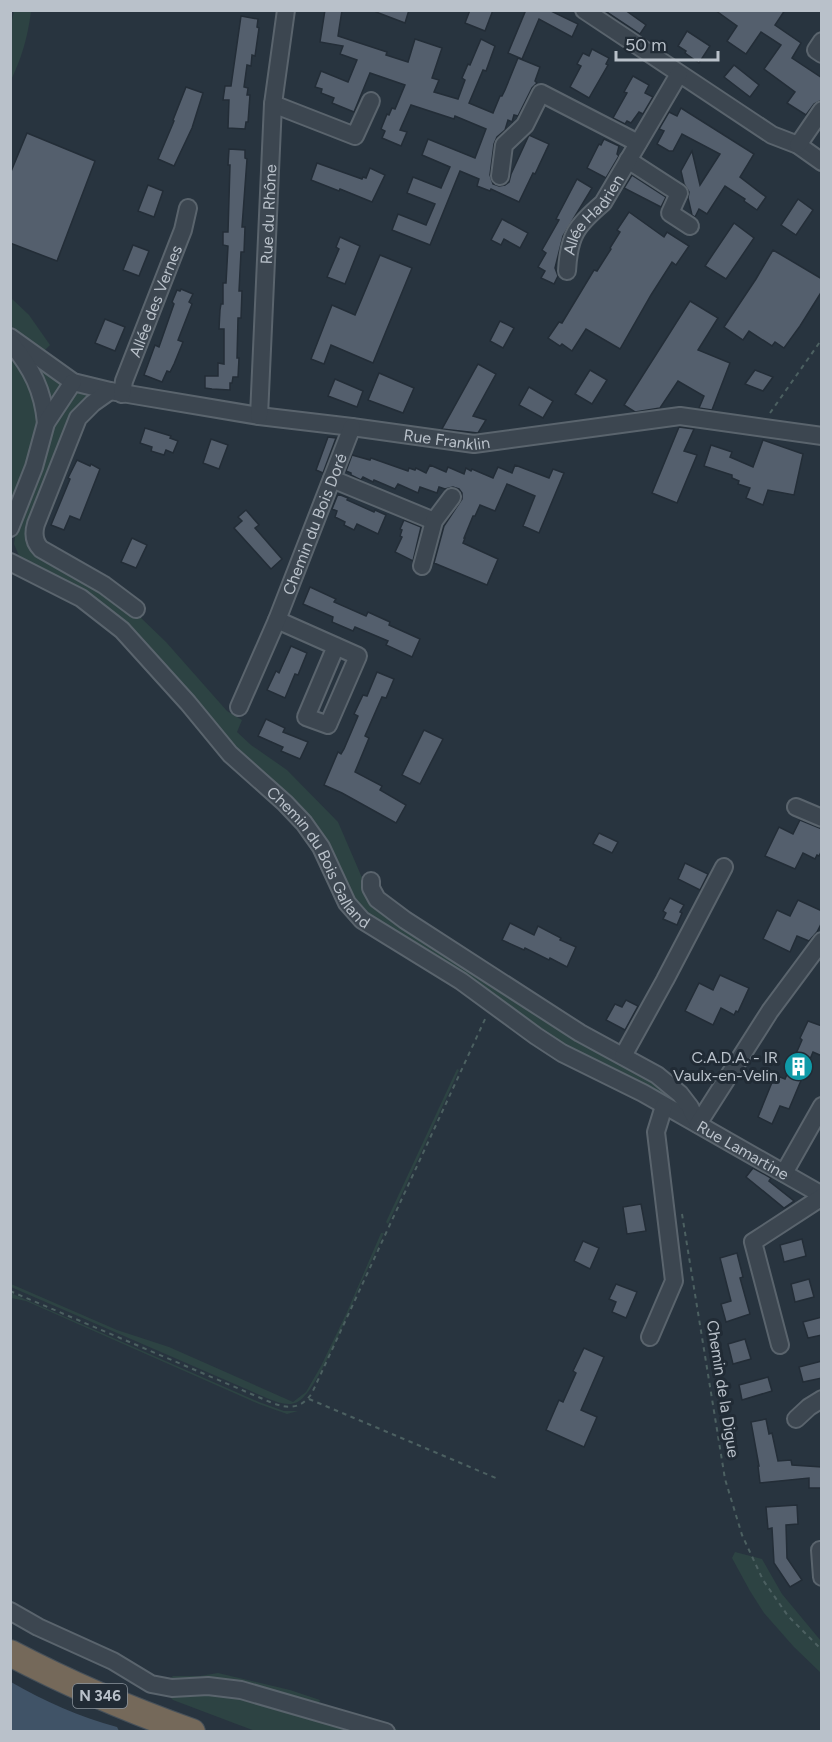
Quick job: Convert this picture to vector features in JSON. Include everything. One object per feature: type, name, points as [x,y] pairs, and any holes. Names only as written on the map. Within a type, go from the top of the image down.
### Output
[{"type":"highway","name":"N 346","points":[[10,1653],[103,1697],[192,1731]]},
{"type":"street","name":"Rue du Rhône","points":[[259,416],[273,104],[286,10]]},
{"type":"street","points":[[584,10],[772,135],[798,145],[822,162]]},
{"type":"street","points":[[822,41],[816,50],[822,54]]},
{"type":"street","name":"Allée Hadrien","points":[[567,271],[568,248],[575,233],[586,217],[603,203],[679,74]]},
{"type":"street","points":[[500,176],[504,145],[525,125],[541,93],[638,143]]},
{"type":"street","points":[[273,104],[355,136],[371,101]]},
{"type":"street","points":[[798,145],[822,110]]},
{"type":"street","name":"Allée Hadrien","points":[[628,160],[679,193],[670,213],[690,226]]},
{"type":"street","name":"Allée des Vernes","points":[[116,392],[124,381],[183,230],[188,207]]},
{"type":"street","points":[[10,338],[72,382],[46,423],[34,467],[10,528]]},
{"type":"street","points":[[10,343],[37,380],[45,409],[46,423]]},
{"type":"street","name":"Rue Franklin","points":[[72,382],[116,392],[259,416],[474,444],[680,416],[822,436]]},
{"type":"street","points":[[116,392],[93,403],[78,418],[36,524],[34,535],[41,549],[104,585],[136,609]]},
{"type":"street","name":"Chemin du Bois Doré","points":[[239,707],[277,620],[352,427]]},
{"type":"street","points":[[332,479],[434,521]]},
{"type":"street","points":[[422,566],[434,521],[452,497]]},
{"type":"street","name":"Chemin du Bois Galland","points":[[10,562],[81,598],[122,630],[175,688],[230,754],[304,823],[321,847],[347,903],[362,920],[461,981],[562,1053],[664,1106]]},
{"type":"street","points":[[277,620],[336,646]]},
{"type":"street","points":[[796,807],[822,818]]},
{"type":"street","points":[[622,1056],[724,867]]},
{"type":"street","points":[[371,881],[371,888],[377,899],[398,915],[566,1025],[670,1084],[690,1107],[698,1124]]},
{"type":"street","points":[[698,1124],[770,1011],[822,941]]},
{"type":"street","points":[[650,1337],[674,1281],[657,1132],[664,1106]]},
{"type":"street","name":"Rue Lamartine","points":[[664,1106],[822,1196]]},
{"type":"street","points":[[784,1173],[822,1106]]},
{"type":"street","points":[[780,1345],[753,1242],[822,1196]]},
{"type":"street","points":[[796,1419],[822,1399]]},
{"type":"street","points":[[820,1551],[822,1577]]},
{"type":"street","points":[[10,1611],[38,1627],[112,1661],[151,1684],[172,1688],[208,1686],[241,1690],[386,1731]]},
{"type":"path","points":[[760,427],[822,339]]},
{"type":"path","points":[[10,1291],[280,1406],[287,1408],[300,1406],[309,1399],[492,1003]]},
{"type":"path","name":"Chemin de la Digue","points":[[681,1208],[725,1479],[742,1535],[763,1580],[788,1617],[822,1650]]},
{"type":"path","points":[[309,1399],[496,1478]]},
{"type":"green space","points":[[14,11],[31,11],[24,46],[11,80],[10,29]]},
{"type":"green space","points":[[11,298],[29,315],[50,345],[45,350],[11,326]]},
{"type":"green space","points":[[22,352],[63,383],[50,413]]},
{"type":"green space","points":[[11,355],[29,377],[39,421],[11,518]]},
{"type":"green space","points":[[80,392],[92,396],[30,534],[139,616],[166,642],[227,711],[242,720],[237,732],[251,745],[287,770],[338,822],[369,894],[657,1080],[676,1102],[675,1104],[576,1055],[367,919],[258,773],[178,684],[20,558],[14,544],[16,531],[58,411],[75,393]]},
{"type":"green space","points":[[457,1069],[459,1070],[451,1088],[388,1224],[386,1222]]},
{"type":"green space","points":[[381,1233],[384,1233],[324,1365],[307,1394],[292,1404],[269,1399],[11,1287],[11,1284],[117,1330],[169,1347],[293,1402],[306,1392],[321,1366]]},
{"type":"green space","points":[[11,1293],[259,1402],[284,1411],[298,1411],[287,1414],[259,1404],[26,1301],[11,1298]]},
{"type":"green space","points":[[735,1552],[762,1559],[782,1594],[821,1641],[821,1673],[764,1613],[732,1558]]},
{"type":"green space","points":[[218,1673],[290,1690],[320,1700],[318,1706],[402,1731],[255,1731],[173,1700],[166,1693],[166,1682],[173,1676]]},
{"type":"water","points":[[11,1682],[62,1708],[117,1727],[119,1731],[11,1731]]},
{"type":"building","points":[[325,10],[342,10],[338,36],[387,52],[386,55],[408,62],[415,39],[442,48],[432,78],[439,80],[434,92],[458,99],[465,80],[462,78],[481,39],[495,46],[486,71],[483,70],[469,103],[493,113],[518,58],[540,67],[535,81],[537,83],[532,88],[518,116],[514,115],[512,122],[508,120],[505,130],[497,137],[494,144],[490,175],[493,184],[499,186],[509,182],[529,135],[549,144],[519,202],[491,189],[490,191],[477,186],[479,179],[460,171],[430,245],[392,230],[398,214],[426,225],[435,204],[407,193],[413,177],[441,188],[450,167],[422,155],[428,139],[475,158],[486,129],[455,116],[454,119],[411,105],[400,130],[407,132],[401,146],[382,138],[385,131],[381,129],[387,114],[389,115],[392,108],[395,109],[405,85],[370,73],[354,112],[332,103],[334,98],[321,93],[322,89],[315,87],[321,71],[348,82],[357,60],[340,54],[343,46],[320,42]]},
{"type":"building","points":[[376,10],[409,10],[405,23],[376,12]]},
{"type":"building","points":[[470,10],[493,10],[485,31],[465,23]]},
{"type":"building","points":[[521,10],[549,10],[578,24],[572,37],[539,19],[522,59],[508,53],[525,12]]},
{"type":"building","points":[[604,10],[625,10],[646,25],[640,34]]},
{"type":"building","points":[[715,10],[785,10],[775,25],[801,43],[792,58],[822,78],[822,100],[814,104],[806,115],[787,103],[795,92],[764,69],[781,45],[761,32],[746,54],[727,41],[737,26]]},
{"type":"building","points":[[241,16],[258,19],[257,27],[259,28],[255,56],[252,55],[251,66],[247,65],[244,87],[248,88],[247,95],[250,95],[248,122],[246,122],[245,129],[228,128],[229,100],[223,100],[225,86],[231,86]]},
{"type":"building","points":[[687,31],[710,46],[699,63],[678,46]]},
{"type":"building","points":[[592,49],[609,58],[606,64],[608,65],[589,98],[570,87],[581,66],[577,64],[583,53],[589,56]]},
{"type":"building","points":[[734,65],[759,85],[750,97],[724,77]]},
{"type":"building","points":[[633,76],[649,85],[645,93],[653,97],[643,114],[639,112],[631,123],[627,121],[625,124],[613,118],[627,93],[624,92]]},
{"type":"building","points":[[186,87],[203,93],[192,128],[174,166],[158,159]]},
{"type":"building","points":[[681,108],[754,154],[740,177],[766,197],[757,210],[725,186],[707,214],[699,209],[695,217],[692,215],[689,192],[684,184],[681,171],[692,151],[700,185],[720,154],[682,134],[673,151],[657,144],[664,131],[659,129],[669,112],[677,116]]},
{"type":"building","points":[[27,133],[95,161],[57,261],[10,243],[10,174]]},
{"type":"building","points":[[604,139],[619,146],[617,154],[619,156],[606,178],[587,168]]},
{"type":"building","points":[[229,149],[245,150],[247,159],[242,227],[245,227],[244,252],[241,252],[239,291],[242,291],[241,318],[238,318],[238,377],[233,377],[230,390],[205,388],[205,376],[218,376],[218,363],[224,364],[224,329],[219,329],[220,310],[223,304],[223,283],[226,283],[228,246],[223,245],[223,232],[228,232]]},
{"type":"building","points":[[317,163],[362,179],[366,178],[370,168],[385,175],[372,202],[311,180]]},
{"type":"building","points":[[632,175],[666,197],[661,207],[624,188]]},
{"type":"building","points":[[577,179],[592,188],[563,236],[555,268],[558,276],[554,284],[541,278],[545,271],[538,267],[546,253],[542,250],[559,220],[556,219]]},
{"type":"building","points":[[148,185],[163,191],[154,217],[138,211]]},
{"type":"building","points":[[798,199],[813,210],[796,235],[781,225]]},
{"type":"building","points":[[629,212],[664,237],[667,232],[689,246],[676,265],[672,262],[620,349],[586,329],[572,351],[562,344],[560,346],[548,338],[559,322],[562,323],[594,270],[597,271],[620,232],[617,230]]},
{"type":"building","points":[[502,219],[528,233],[520,248],[504,239],[501,245],[491,240]]},
{"type":"building","points":[[734,223],[754,238],[726,279],[705,266]]},
{"type":"building","points":[[340,237],[360,246],[345,284],[327,277],[339,249],[336,247]]},
{"type":"building","points":[[133,245],[149,251],[139,276],[123,270]]},
{"type":"building","points":[[773,250],[822,279],[822,291],[784,348],[775,342],[772,346],[749,331],[743,340],[724,327]]},
{"type":"building","points":[[380,255],[412,268],[373,363],[331,345],[324,364],[311,359],[332,305],[355,315]]},
{"type":"building","points":[[181,289],[193,294],[189,302],[192,304],[178,340],[183,342],[170,372],[167,371],[162,382],[144,375],[155,345],[159,347],[177,290]]},
{"type":"building","points":[[690,301],[718,318],[698,350],[730,363],[712,410],[699,408],[704,396],[678,381],[660,408],[635,412],[624,405]]},
{"type":"building","points":[[105,319],[125,327],[115,351],[95,343]]},
{"type":"building","points":[[500,321],[514,328],[503,348],[490,341]]},
{"type":"building","points":[[478,364],[496,374],[473,416],[486,420],[478,433],[442,429]]},
{"type":"building","points":[[590,370],[607,380],[592,404],[575,394]]},
{"type":"building","points":[[755,370],[773,377],[763,391],[745,384]]},
{"type":"building","points":[[379,373],[414,388],[403,413],[368,400]]},
{"type":"building","points":[[335,379],[363,391],[357,407],[328,396]]},
{"type":"building","points":[[529,387],[553,401],[543,418],[519,405]]},
{"type":"building","points":[[679,427],[694,429],[684,451],[697,455],[677,503],[652,493]]},
{"type":"building","points":[[145,428],[171,436],[170,438],[178,441],[173,453],[166,450],[164,455],[151,451],[152,447],[140,443]]},
{"type":"building","points":[[328,437],[336,438],[323,473],[316,470]]},
{"type":"building","points":[[211,439],[228,445],[219,469],[203,463]]},
{"type":"building","points":[[763,440],[803,454],[794,495],[768,490],[763,505],[746,498],[750,488],[738,484],[739,481],[732,478],[732,475],[704,466],[711,445],[732,452],[730,457],[753,467]]},
{"type":"building","points":[[352,455],[370,460],[371,458],[408,471],[409,468],[415,470],[416,468],[426,473],[430,465],[446,472],[448,467],[464,474],[466,468],[471,471],[472,469],[493,478],[498,467],[512,473],[515,465],[549,478],[553,469],[564,473],[539,533],[523,526],[535,496],[507,484],[495,511],[480,505],[473,516],[463,543],[498,559],[487,585],[434,563],[444,526],[462,499],[459,489],[439,487],[437,493],[420,487],[418,493],[398,484],[395,489],[363,477],[361,480],[346,471]]},
{"type":"building","points":[[77,460],[100,469],[80,520],[70,516],[64,530],[51,525]]},
{"type":"building","points":[[338,494],[374,512],[375,510],[386,515],[378,534],[357,524],[354,530],[335,517],[337,511],[332,509]]},
{"type":"building","points":[[246,510],[259,525],[255,528],[282,559],[271,569],[234,528],[242,521],[238,517]]},
{"type":"building","points":[[404,520],[421,527],[413,561],[395,552],[402,537],[400,529]]},
{"type":"building","points":[[132,538],[147,545],[136,568],[121,562]]},
{"type":"building","points":[[310,587],[336,599],[334,602],[366,616],[368,612],[390,622],[389,625],[420,639],[412,657],[386,645],[388,641],[355,627],[353,631],[332,622],[333,617],[303,604]]},
{"type":"building","points":[[291,646],[307,653],[285,698],[267,690],[276,671],[279,673]]},
{"type":"building","points":[[377,672],[394,679],[386,698],[382,697],[365,736],[369,738],[355,772],[382,786],[380,790],[406,805],[396,823],[324,785],[338,752],[341,754],[344,749],[358,716],[354,714],[363,695],[367,696]]},
{"type":"building","points":[[266,719],[285,728],[283,732],[308,742],[300,759],[281,751],[283,747],[258,736]]},
{"type":"building","points":[[424,730],[443,739],[420,784],[402,775]]},
{"type":"building","points":[[800,820],[822,829],[822,850],[819,856],[817,855],[815,859],[803,853],[795,869],[765,856],[779,827],[793,834]]},
{"type":"building","points":[[599,833],[618,842],[612,853],[593,844]]},
{"type":"building","points":[[685,863],[708,874],[700,890],[678,879]]},
{"type":"building","points":[[670,898],[684,905],[677,925],[663,919],[666,913],[663,911]]},
{"type":"building","points":[[798,900],[822,911],[822,922],[809,941],[797,936],[790,952],[763,939],[777,910],[790,916]]},
{"type":"building","points":[[510,923],[534,935],[538,926],[576,947],[567,967],[502,940]]},
{"type":"building","points":[[720,975],[749,988],[738,1012],[736,1011],[734,1015],[721,1008],[713,1025],[685,1011],[699,983],[713,990]]},
{"type":"building","points":[[626,1000],[638,1006],[625,1030],[606,1020],[615,1004],[622,1007]]},
{"type":"building","name":"C.A.D.A. - IR Vaulx-en-Velin","points":[[808,1021],[822,1026],[822,1056],[813,1052],[789,1109],[780,1106],[772,1124],[758,1117],[775,1075],[785,1079]]},
{"type":"building","points":[[753,1168],[771,1178],[769,1181],[794,1201],[784,1208],[746,1177]]},
{"type":"building","points":[[641,1204],[646,1231],[627,1234],[623,1207]]},
{"type":"building","points":[[802,1239],[806,1256],[784,1262],[780,1245]]},
{"type":"building","points":[[583,1241],[599,1248],[590,1269],[574,1261]]},
{"type":"building","points":[[737,1253],[743,1277],[740,1278],[750,1314],[726,1322],[721,1304],[731,1301],[720,1258]]},
{"type":"building","points":[[809,1279],[814,1297],[795,1302],[791,1284]]},
{"type":"building","points":[[616,1284],[637,1292],[626,1318],[612,1312],[616,1302],[609,1299]]},
{"type":"building","points":[[822,1317],[822,1335],[808,1338],[803,1322]]},
{"type":"building","points":[[745,1339],[751,1359],[733,1364],[728,1344]]},
{"type":"building","points":[[584,1348],[604,1357],[581,1410],[597,1417],[584,1447],[546,1430],[559,1400],[563,1402],[576,1373],[573,1371]]},
{"type":"building","points":[[822,1361],[822,1378],[803,1382],[799,1367]]},
{"type":"building","points":[[768,1377],[772,1391],[742,1400],[739,1385]]},
{"type":"building","points":[[766,1419],[769,1434],[772,1433],[778,1461],[791,1460],[792,1465],[822,1467],[822,1488],[809,1488],[809,1478],[760,1483],[751,1422]]},
{"type":"building","points":[[797,1505],[798,1524],[786,1525],[787,1558],[802,1580],[790,1587],[774,1563],[772,1528],[768,1529],[766,1507]]},
{"type":"place","name":"C.A.D.A. - IR Vaulx-en-Velin","points":[[799,1066]]}]
